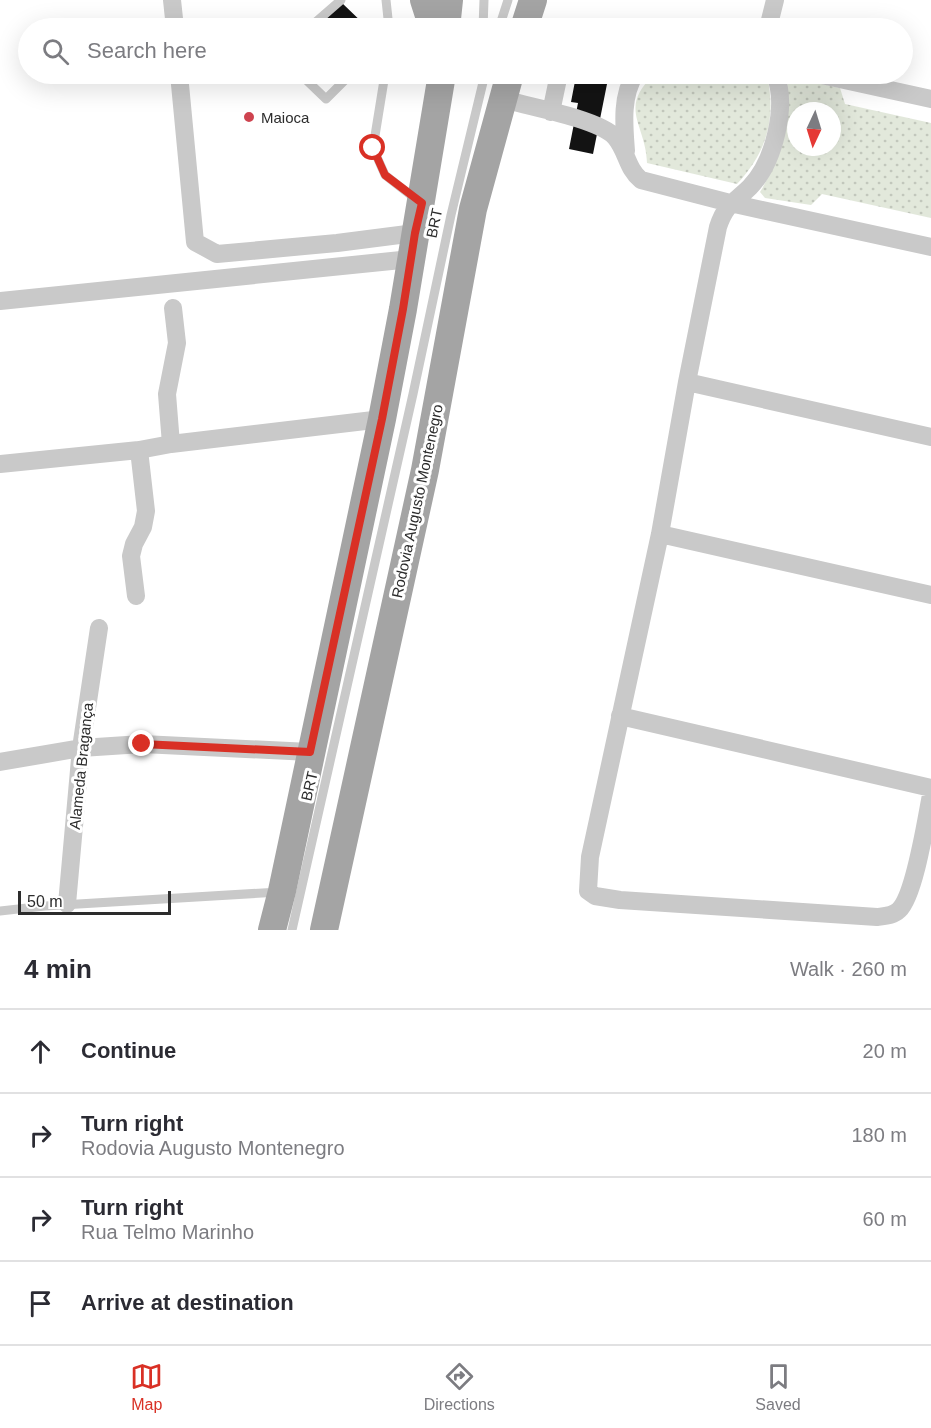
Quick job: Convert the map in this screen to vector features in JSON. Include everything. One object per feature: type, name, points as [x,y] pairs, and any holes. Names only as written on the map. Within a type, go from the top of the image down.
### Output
[{"type":"main road","points":[[424,0],[430,18]]},
{"type":"main road","points":[[447,18],[449,0]]},
{"type":"main road","points":[[527,18],[533,0]]},
{"type":"main road","points":[[272,930],[382,419],[422,203],[440,84]]},
{"type":"main road","name":"Rodovia Augusto Montenegro","points":[[324,930],[425,470],[498,86]]},
{"type":"street","points":[[172,0],[174,18]]},
{"type":"street","points":[[770,18],[775,0]]},
{"type":"street","points":[[180,84],[195,242],[217,254],[337,243],[413,246]]},
{"type":"street","points":[[551,112],[557,84]]},
{"type":"street","points":[[631,84],[626,97],[624,115],[626,153],[632,173],[641,180],[730,203],[931,246]]},
{"type":"street","points":[[779,84],[777,129],[771,154],[749,188],[730,203],[718,226],[660,534],[620,716],[588,878],[588,891],[596,897],[888,916],[897,912],[908,896],[931,795]]},
{"type":"street","points":[[863,84],[931,99]]},
{"type":"street","points":[[498,86],[551,112],[587,120],[614,135],[626,153]]},
{"type":"street","points":[[0,301],[413,246]]},
{"type":"street","points":[[171,444],[167,394],[177,344],[173,308]]},
{"type":"street","points":[[687,382],[931,437]]},
{"type":"street","points":[[0,464],[139,450],[171,444],[382,419]]},
{"type":"street","points":[[136,596],[131,556],[134,544],[143,527],[146,511],[139,450]]},
{"type":"street","points":[[660,534],[931,595]]},
{"type":"street","name":"Alameda Bragança","points":[[67,904],[81,748],[99,628]]},
{"type":"street","points":[[620,716],[931,788]]},
{"type":"street","points":[[0,762],[81,748],[142,744],[310,752]]},
{"type":"lane","points":[[320,18],[340,0]]},
{"type":"lane","points":[[386,0],[388,18]]},
{"type":"lane","points":[[483,18],[484,0]]},
{"type":"lane","points":[[502,18],[508,0]]},
{"type":"lane","points":[[310,84],[326,99],[341,84]]},
{"type":"lane","points":[[383,84],[373,148],[385,175],[422,203]]},
{"type":"lane","name":"BRT","points":[[292,930],[498,86]]},
{"type":"lane","points":[[0,911],[67,904],[282,891]]},
{"type":"shaded area","points":[[646,84],[769,84],[770,120],[767,133],[756,159],[737,184],[647,163],[636,117],[638,97]]},
{"type":"shaded area","points":[[787,84],[822,84],[840,88],[845,104],[931,123],[931,218],[822,194],[811,205],[765,198],[760,192],[779,151],[787,116],[787,156],[841,156],[841,102],[788,102]]},
{"type":"building","points":[[342,3],[358,18],[326,18]]},
{"type":"building","points":[[574,84],[607,84],[593,154],[569,149],[578,103],[571,102]]},
{"type":"place","name":"Maioca","points":[[249,117]]},
{"type":"route","points":[[142,744],[310,752],[382,419],[422,203],[385,175],[373,148]]}]
